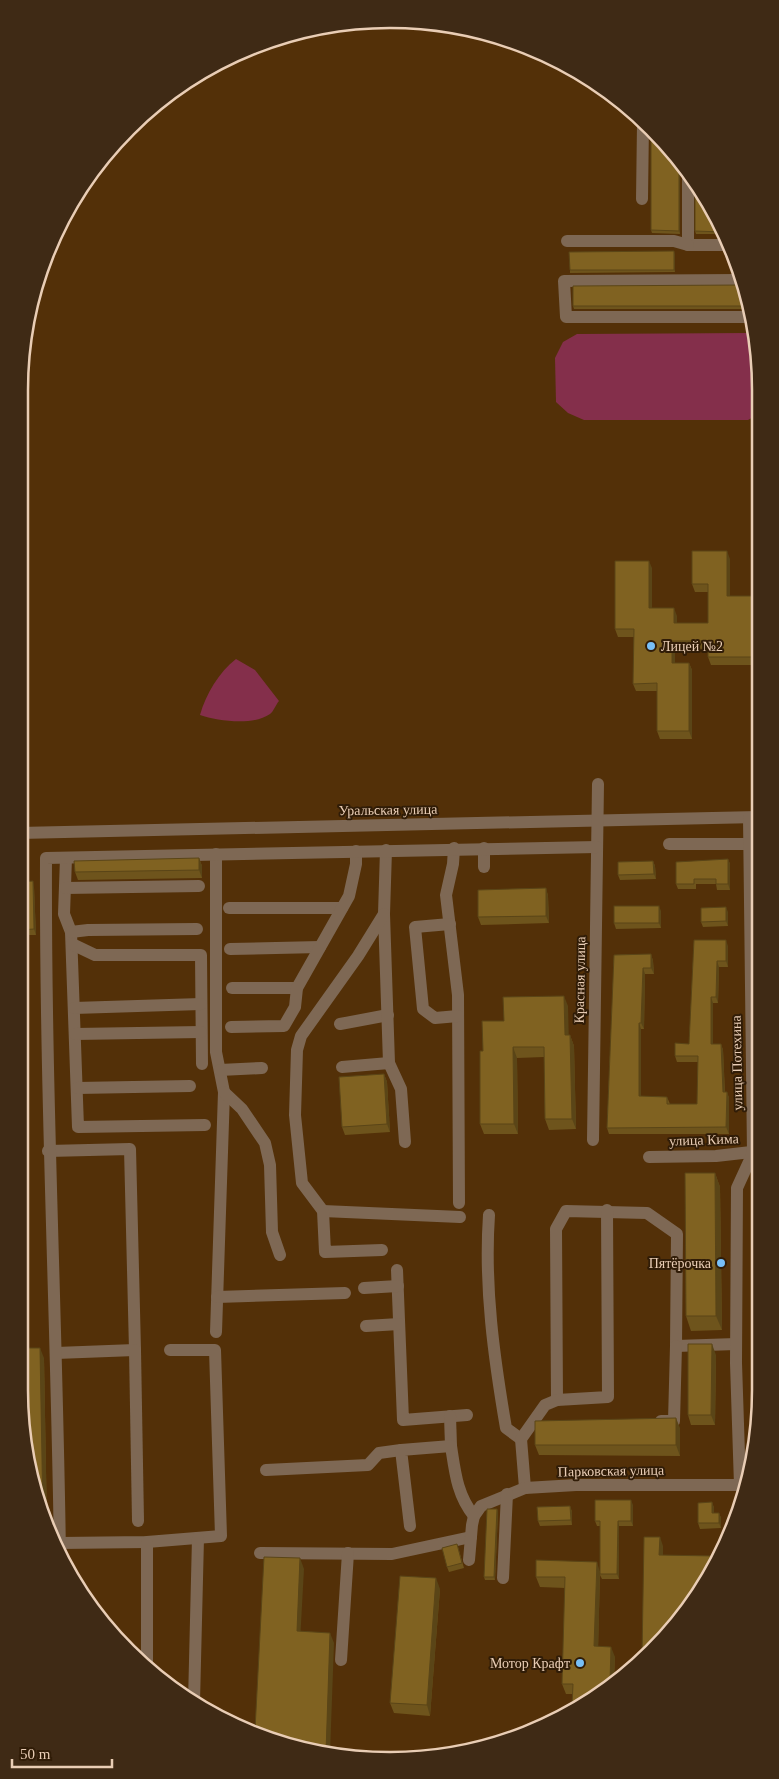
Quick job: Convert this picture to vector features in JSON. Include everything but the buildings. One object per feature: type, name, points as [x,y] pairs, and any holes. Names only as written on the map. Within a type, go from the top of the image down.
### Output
[{"type":"street","points":[[642,198],[644,133]]},
{"type":"street","points":[[688,185],[688,245]]},
{"type":"street","points":[[567,241],[674,241],[688,245],[721,243]]},
{"type":"street","points":[[734,280],[564,281],[566,317],[744,317]]},
{"type":"street","name":"Красная улица","points":[[593,1140],[598,784]]},
{"type":"street","name":"Уральская улица","points":[[28,833],[752,818]]},
{"type":"street","name":"улица Потехина","points":[[752,831],[750,844],[752,947]]},
{"type":"street","points":[[669,844],[750,844]]},
{"type":"street","points":[[60,1539],[56,1353],[48,1151],[46,858],[454,848],[597,847]]},
{"type":"street","points":[[454,848],[453,864],[446,895],[458,1016],[459,1203]]},
{"type":"street","points":[[484,848],[484,868]]},
{"type":"street","points":[[231,1027],[284,1026],[294,1007],[297,988],[349,896],[356,864],[356,850]]},
{"type":"street","points":[[386,850],[384,914],[390,1063],[401,1089],[405,1142]]},
{"type":"street","points":[[216,854],[216,1052],[224,1092],[216,1332]]},
{"type":"street","points":[[66,858],[64,914],[72,938],[78,1127],[205,1125]]},
{"type":"street","points":[[65,888],[199,886]]},
{"type":"street","points":[[229,908],[342,908]]},
{"type":"street","points":[[382,1250],[325,1252],[323,1211],[302,1183],[295,1116],[297,1050],[301,1036],[358,956],[384,914]]},
{"type":"street","points":[[450,924],[415,927],[423,1009],[435,1018],[458,1016]]},
{"type":"street","points":[[72,938],[88,930],[197,929]]},
{"type":"street","points":[[72,938],[96,955],[201,955],[202,1064]]},
{"type":"street","points":[[230,949],[320,947]]},
{"type":"street","points":[[232,988],[297,988]]},
{"type":"street","points":[[74,1008],[201,1004]]},
{"type":"street","points":[[340,1024],[388,1015]]},
{"type":"street","points":[[75,1034],[201,1032]]},
{"type":"street","points":[[342,1068],[390,1063]]},
{"type":"street","points":[[220,1070],[262,1068]]},
{"type":"street","points":[[77,1088],[190,1086]]},
{"type":"street","points":[[224,1092],[242,1109],[265,1143],[270,1165],[272,1232],[280,1255]]},
{"type":"street","points":[[48,1151],[130,1149],[138,1521]]},
{"type":"street","name":"улица Кима","points":[[649,1157],[752,1152]]},
{"type":"street","name":"улица Потехина","points":[[742,1473],[736,1344],[737,1188],[752,1160]]},
{"type":"street","points":[[524,1488],[521,1439],[545,1405],[558,1400],[608,1396],[607,1210]]},
{"type":"street","points":[[558,1400],[556,1229],[566,1211],[607,1210],[647,1213],[677,1234],[674,1420],[646,1421]]},
{"type":"street","points":[[323,1211],[460,1217]]},
{"type":"street","points":[[489,1215],[487,1250],[495,1363],[506,1428],[521,1439]]},
{"type":"street","points":[[397,1270],[403,1420],[467,1415]]},
{"type":"street","points":[[364,1288],[398,1286]]},
{"type":"street","points":[[216,1297],[345,1293]]},
{"type":"street","points":[[366,1326],[399,1324]]},
{"type":"street","points":[[676,1346],[736,1344]]},
{"type":"street","points":[[56,1353],[135,1350]]},
{"type":"street","points":[[62,1543],[147,1542],[220,1536],[215,1350],[170,1350]]},
{"type":"street","points":[[450,1416],[451,1446],[456,1482],[463,1502],[478,1511],[471,1536],[469,1560]]},
{"type":"street","points":[[533,1423],[552,1422]]},
{"type":"street","points":[[266,1470],[368,1465],[379,1453],[451,1446]]},
{"type":"street","points":[[401,1450],[410,1526]]},
{"type":"street","name":"Парковская улица","points":[[478,1511],[507,1494],[524,1488],[576,1485],[738,1485]]},
{"type":"street","points":[[503,1578],[507,1494]]},
{"type":"street","points":[[260,1553],[392,1554],[471,1536]]},
{"type":"street","points":[[194,1694],[198,1538]]},
{"type":"street","points":[[147,1542],[147,1658]]},
{"type":"street","points":[[341,1660],[348,1553]]},
{"type":"shaded area","points":[[747,333],[751,366],[752,418],[748,420],[584,420],[568,413],[556,402],[555,358],[563,342],[577,334]]},
{"type":"shaded area","points":[[236,659],[255,670],[279,701],[274,709],[263,718],[245,721],[216,719],[200,715],[214,684],[224,670]]},
{"type":"place","name":"Лицей №2","points":[[651,646]]},
{"type":"place","name":"Пятёрочка","points":[[721,1263]]},
{"type":"place","name":"Мотор Крафт","points":[[580,1663]]}]
